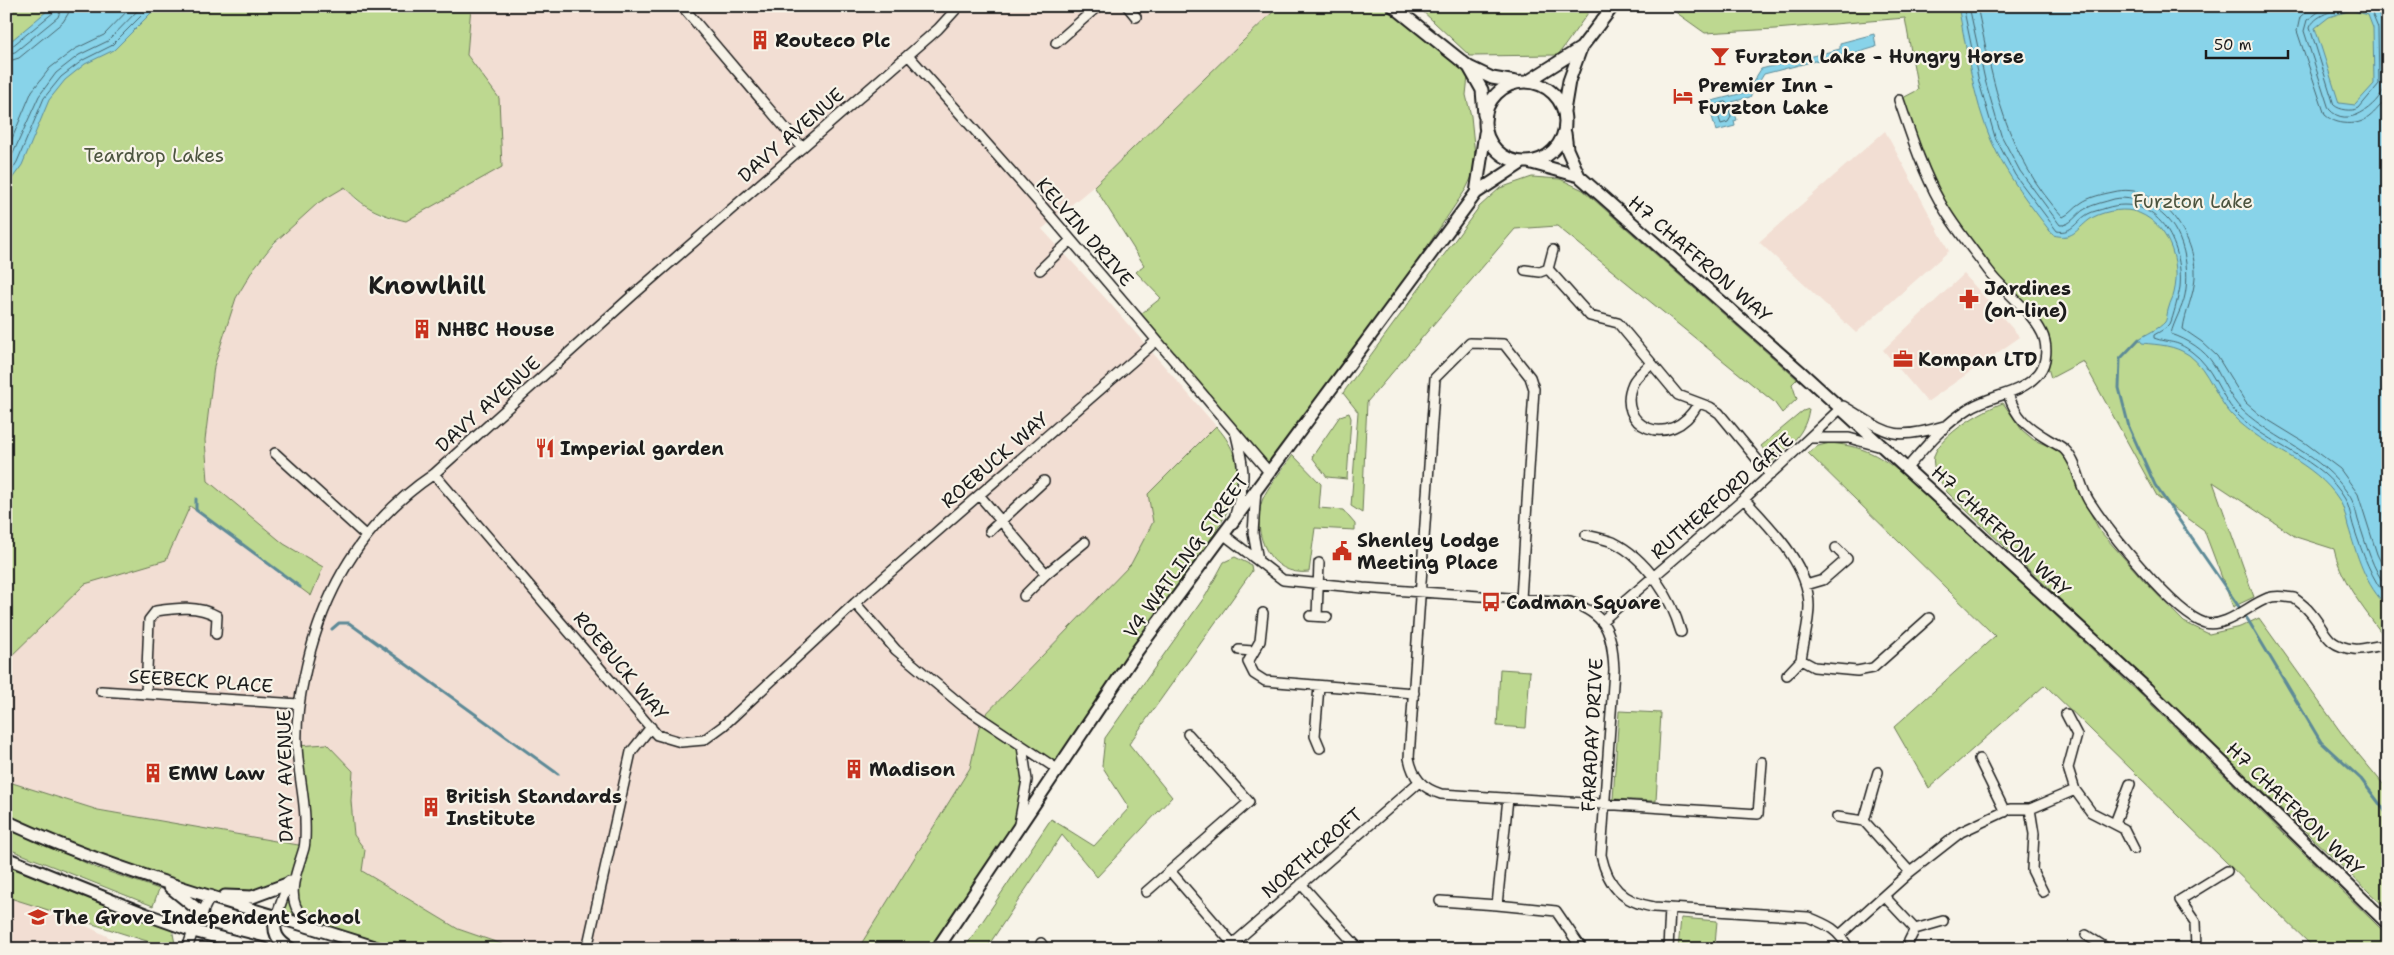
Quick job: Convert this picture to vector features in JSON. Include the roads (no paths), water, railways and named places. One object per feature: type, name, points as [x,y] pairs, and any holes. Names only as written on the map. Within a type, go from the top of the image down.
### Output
[{"type":"street","points":[[682,6],[802,148]]},
{"type":"street","name":"DAVY AVENUE","points":[[318,929],[305,918],[296,906],[293,889],[297,866],[304,846],[305,818],[297,746],[299,704],[311,643],[333,586],[365,535],[412,488],[434,474],[633,295],[908,55],[959,6]]},
{"type":"street","points":[[1056,43],[1098,6]]},
{"type":"street","points":[[1127,6],[1136,17]]},
{"type":"street","points":[[1393,6],[1469,67],[1492,78],[1539,84],[1550,90],[1558,99],[1564,111]]},
{"type":"street","points":[[1469,67],[1482,90],[1485,126],[1493,146],[1506,158],[1526,162],[1541,159],[1553,151],[1561,140],[1565,127],[1564,111],[1570,81],[1581,48],[1613,6]]},
{"type":"street","points":[[1485,126],[1491,100],[1498,92],[1522,82],[1581,48]]},
{"type":"street","name":"KELVIN DRIVE","points":[[908,55],[1071,240],[1269,472]]},
{"type":"street","points":[[1899,100],[1927,177],[1941,204],[1998,283],[2033,320],[2042,334],[2046,347],[2041,370],[2024,388],[1971,407],[1944,426],[1906,468]]},
{"type":"street","name":"V4 WATLING STREET","points":[[1476,193],[1485,126]]},
{"type":"street","name":"H7 CHAFFRON WAY","points":[[1565,127],[1567,149],[1579,176]]},
{"type":"street","name":"V4 WATLING STREET","points":[[937,949],[1138,651],[1476,193],[1526,162]]},
{"type":"street","name":"H7 CHAFFRON WAY","points":[[1526,162],[1557,168],[1579,176],[1802,373],[2147,689],[2388,924]]},
{"type":"street","points":[[1040,270],[1071,240]]},
{"type":"street","points":[[1548,269],[1553,250]]},
{"type":"street","points":[[1525,270],[1540,272],[1548,269]]},
{"type":"street","points":[[1548,269],[1590,316],[1618,323],[1678,395],[1710,407],[1719,413],[1770,475]]},
{"type":"street","name":"ROEBUCK WAY","points":[[434,474],[657,734],[681,742],[704,740],[855,603],[1156,341]]},
{"type":"street","points":[[1521,599],[1534,389],[1530,377],[1504,344],[1470,343],[1435,378],[1409,758],[1412,771],[1419,782],[1428,790],[1441,794],[1758,814],[1762,762]]},
{"type":"street","points":[[1651,364],[1634,382],[1629,400],[1633,415],[1643,426],[1658,431],[1677,428],[1691,417],[1698,404]]},
{"type":"street","points":[[2008,394],[2014,409],[2026,426],[2064,449],[2073,462],[2078,479],[2089,500],[2115,537],[2190,616],[2211,624],[2235,615],[2268,598],[2294,598],[2309,611],[2331,642],[2341,647],[2356,650],[2375,644],[2388,646]]},
{"type":"street","points":[[1831,399],[1877,428],[1895,435],[1918,434],[1944,426]]},
{"type":"street","name":"RUTHERFORD GATE","points":[[1603,620],[1744,499],[1812,438],[1841,408]]},
{"type":"street","name":"KELVIN DRIVE","points":[[1235,518],[1244,485],[1245,471],[1236,433]]},
{"type":"street","name":"RUTHERFORD GATE","points":[[1812,438],[1849,438],[1885,448]]},
{"type":"street","points":[[275,453],[365,535]]},
{"type":"street","points":[[990,530],[1044,481]]},
{"type":"street","points":[[1256,489],[1253,534],[1258,560]]},
{"type":"street","points":[[979,495],[1046,574]]},
{"type":"street","points":[[1744,499],[1781,542],[1806,585],[1809,607],[1801,660],[1787,675]]},
{"type":"street","points":[[1223,534],[1283,580],[1570,602],[1587,608],[1603,620]]},
{"type":"street","name":"RUTHERFORD GATE","points":[[1586,535],[1612,542],[1631,555],[1653,578],[1667,598],[1681,632]]},
{"type":"street","points":[[1024,596],[1046,574],[1085,542]]},
{"type":"street","points":[[1806,585],[1823,580],[1847,559],[1836,548]]},
{"type":"street","points":[[1320,563],[1313,616],[1328,617]]},
{"type":"street","points":[[855,603],[896,650],[964,707],[1058,769]]},
{"type":"street","points":[[146,694],[149,620],[156,611],[178,608],[211,613],[217,616],[216,634]]},
{"type":"street","points":[[1264,613],[1260,641],[1248,662],[1254,674],[1265,681],[1414,694]]},
{"type":"street","points":[[1801,660],[1814,667],[1857,671],[1873,668],[1929,618]]},
{"type":"street","name":"FARADAY DRIVE","points":[[1603,620],[1609,632],[1614,670],[1601,855],[1605,873],[1618,892],[1638,904],[1670,908],[1808,917],[1841,934]]},
{"type":"street","points":[[1240,650],[1253,651]]},
{"type":"street","points":[[1319,686],[1315,736],[1320,748]]},
{"type":"street","name":"SEEBECK PLACE","points":[[101,691],[299,704]]},
{"type":"street","points":[[2066,714],[2077,735],[2068,768],[2075,790],[2092,812],[2124,829],[2134,849]]},
{"type":"street","points":[[587,949],[631,752],[651,727]]},
{"type":"street","points":[[1188,734],[1255,810]]},
{"type":"street","points":[[1018,827],[1027,780],[1022,746]]},
{"type":"street","points":[[1979,759],[2005,812]]},
{"type":"street","points":[[1864,820],[1878,772]]},
{"type":"street","name":"NORTHCROFT","points":[[1230,946],[1419,782]]},
{"type":"street","points":[[2115,823],[2130,784]]},
{"type":"street","points":[[1849,949],[1841,934],[1910,872],[1961,832],[2010,809],[2030,809],[2075,790]]},
{"type":"street","points":[[1497,905],[1508,798]]},
{"type":"street","points":[[1146,892],[1249,802]]},
{"type":"street","points":[[2030,809],[2034,834],[2032,870],[2043,892]]},
{"type":"street","points":[[1836,817],[1864,820],[1910,872]]},
{"type":"street","points":[[6,821],[180,890],[211,895],[252,897],[287,884]]},
{"type":"street","points":[[6,858],[192,931],[264,949]]},
{"type":"street","name":"DAVY AVENUE","points":[[276,917],[287,884],[297,866]]},
{"type":"street","points":[[1170,871],[1230,946]]},
{"type":"street","points":[[2196,949],[2195,922],[2180,900],[2228,871]]},
{"type":"street","points":[[1301,884],[1359,949]]},
{"type":"street","points":[[180,890],[202,912]]},
{"type":"street","points":[[187,949],[192,931],[211,895]]},
{"type":"street","points":[[211,895],[380,949]]},
{"type":"street","points":[[1884,896],[1915,929]]},
{"type":"street","points":[[1440,901],[1556,911],[1582,949]]},
{"type":"street","points":[[1668,949],[1670,908]]},
{"type":"street","points":[[276,917],[273,927],[276,937],[291,949]]},
{"type":"street","points":[[1909,942],[1915,929],[1943,921]]},
{"type":"street","points":[[2086,935],[2108,949]]},
{"type":"water","name":"Teardrop Lakes","points":[[53,6],[158,6],[114,50],[85,64],[65,80],[49,100],[22,165],[6,187],[6,45]]},
{"type":"water","name":"Furzton Lake","points":[[1958,6],[2388,6],[2388,607],[2373,590],[2363,570],[2343,507],[2329,487],[2317,475],[2260,437],[2233,416],[2221,401],[2202,369],[2189,355],[2172,347],[2142,343],[2139,339],[2165,322],[2169,305],[2174,295],[2176,281],[2174,255],[2163,232],[2155,223],[2133,211],[2116,210],[2093,217],[2073,234],[2065,236],[2053,235],[2027,201],[1997,153],[1985,124],[1975,91]],"holes":[[[2351,10],[2368,15],[2373,28],[2374,84],[2355,105],[2339,103],[2315,28],[2329,17]]]},
{"type":"water","points":[[1874,34],[1876,47],[1843,57],[1842,54],[1764,74],[1750,97],[1732,102],[1737,120],[1734,121],[1735,126],[1716,131],[1708,102],[1747,92],[1761,69],[1840,49],[1840,43]]},
{"type":"waterway","points":[[2139,339],[2120,359],[2119,388],[2129,427],[2155,485],[2248,620],[2321,742],[2361,779],[2388,815]]},
{"type":"waterway","points":[[196,499],[196,510],[300,587]]},
{"type":"waterway","points":[[332,629],[339,623],[349,623],[558,774]]},
{"type":"place","name":"Routeco Plc","points":[[760,40]]},
{"type":"place","name":"Furzton Lake - Hungry Horse","points":[[1720,56]]},
{"type":"place","name":"Premier Inn - Furzton Lake","points":[[1683,96]]},
{"type":"place","name":"Jardines (on-line)","points":[[1969,299]]},
{"type":"place","name":"NHBC House","points":[[422,329]]},
{"type":"place","name":"Kompan LTD","points":[[1903,359]]},
{"type":"place","name":"Imperial garden","points":[[545,448]]},
{"type":"place","name":"Shenley Lodge Meeting Place","points":[[1342,551]]},
{"type":"place","name":"Cadman Square","points":[[1491,602]]},
{"type":"place","name":"Madison","points":[[854,769]]},
{"type":"place","name":"EMW Law","points":[[153,773]]},
{"type":"place","name":"British Standards Institute","points":[[431,807]]},
{"type":"place","name":"The Grove Independent School","points":[[38,917]]},
{"type":"district","name":"Knowlhill","points":[[427,286]]}]
